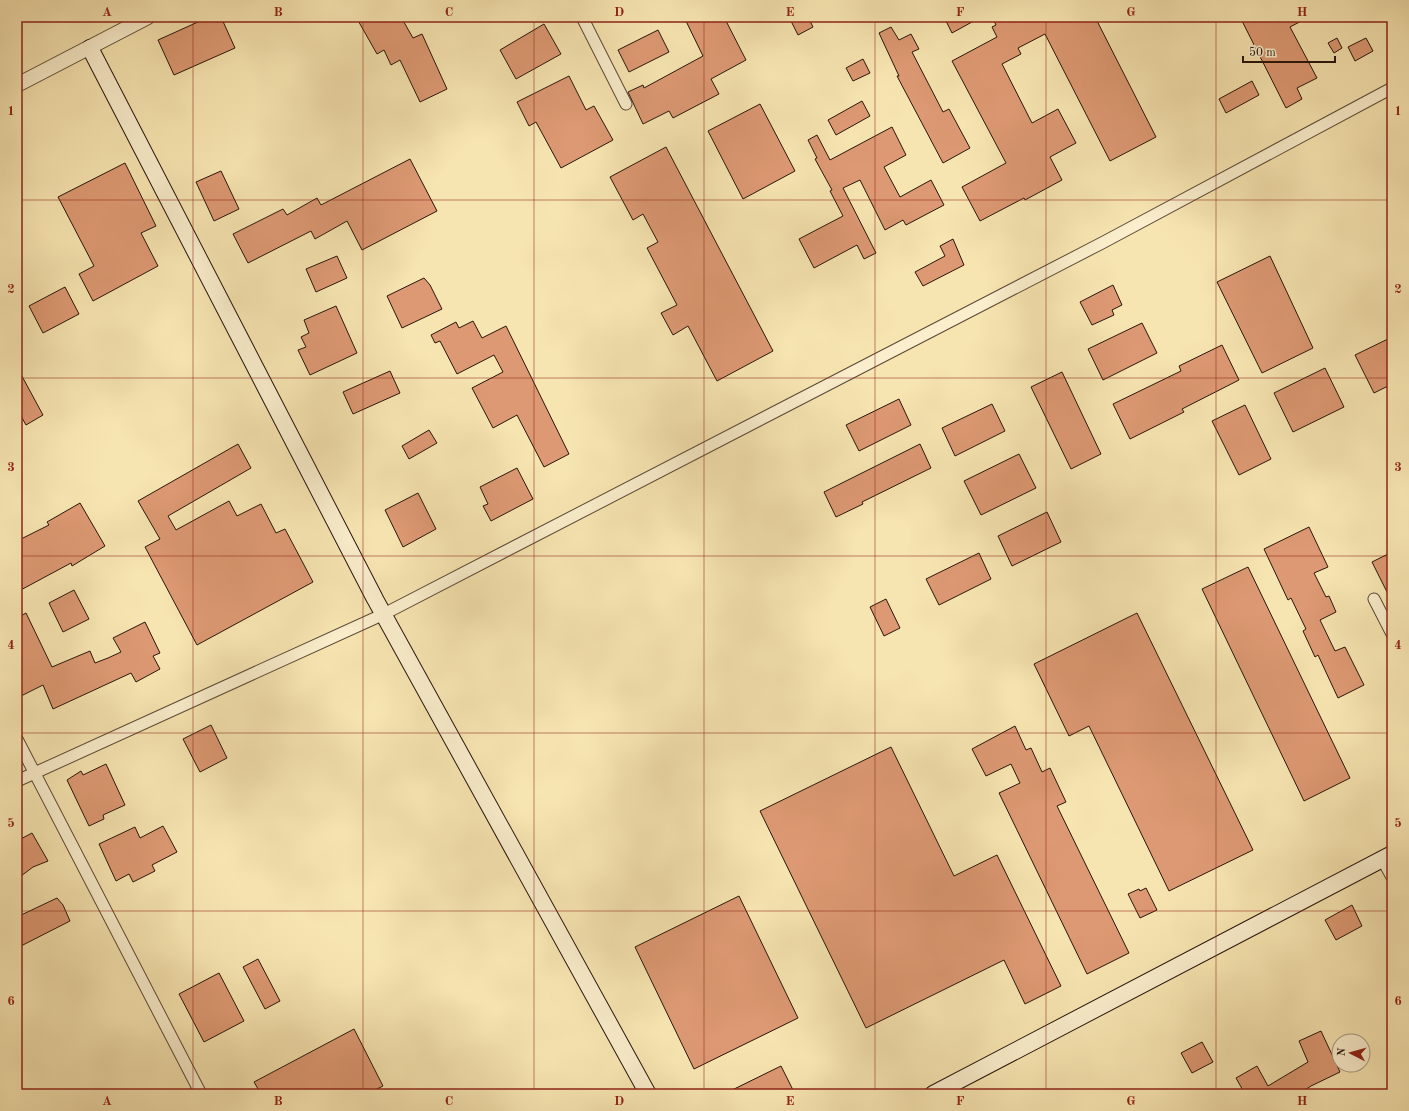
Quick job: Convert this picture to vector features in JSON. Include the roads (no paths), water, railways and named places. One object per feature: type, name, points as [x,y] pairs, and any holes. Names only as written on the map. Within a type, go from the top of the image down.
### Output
[{"type":"main road","points":[[90,48],[384,614],[648,1094]]},
{"type":"main road","points":[[933,1094],[1387,856]]},
{"type":"street","points":[[17,85],[148,17]]},
{"type":"street","points":[[582,17],[626,104]]},
{"type":"street","points":[[17,781],[384,614],[1102,243],[1392,88]]},
{"type":"street","points":[[1374,599],[1392,634]]},
{"type":"street","points":[[17,739],[201,1094]]},
{"type":"street","points":[[1387,856],[1392,877]]}]
